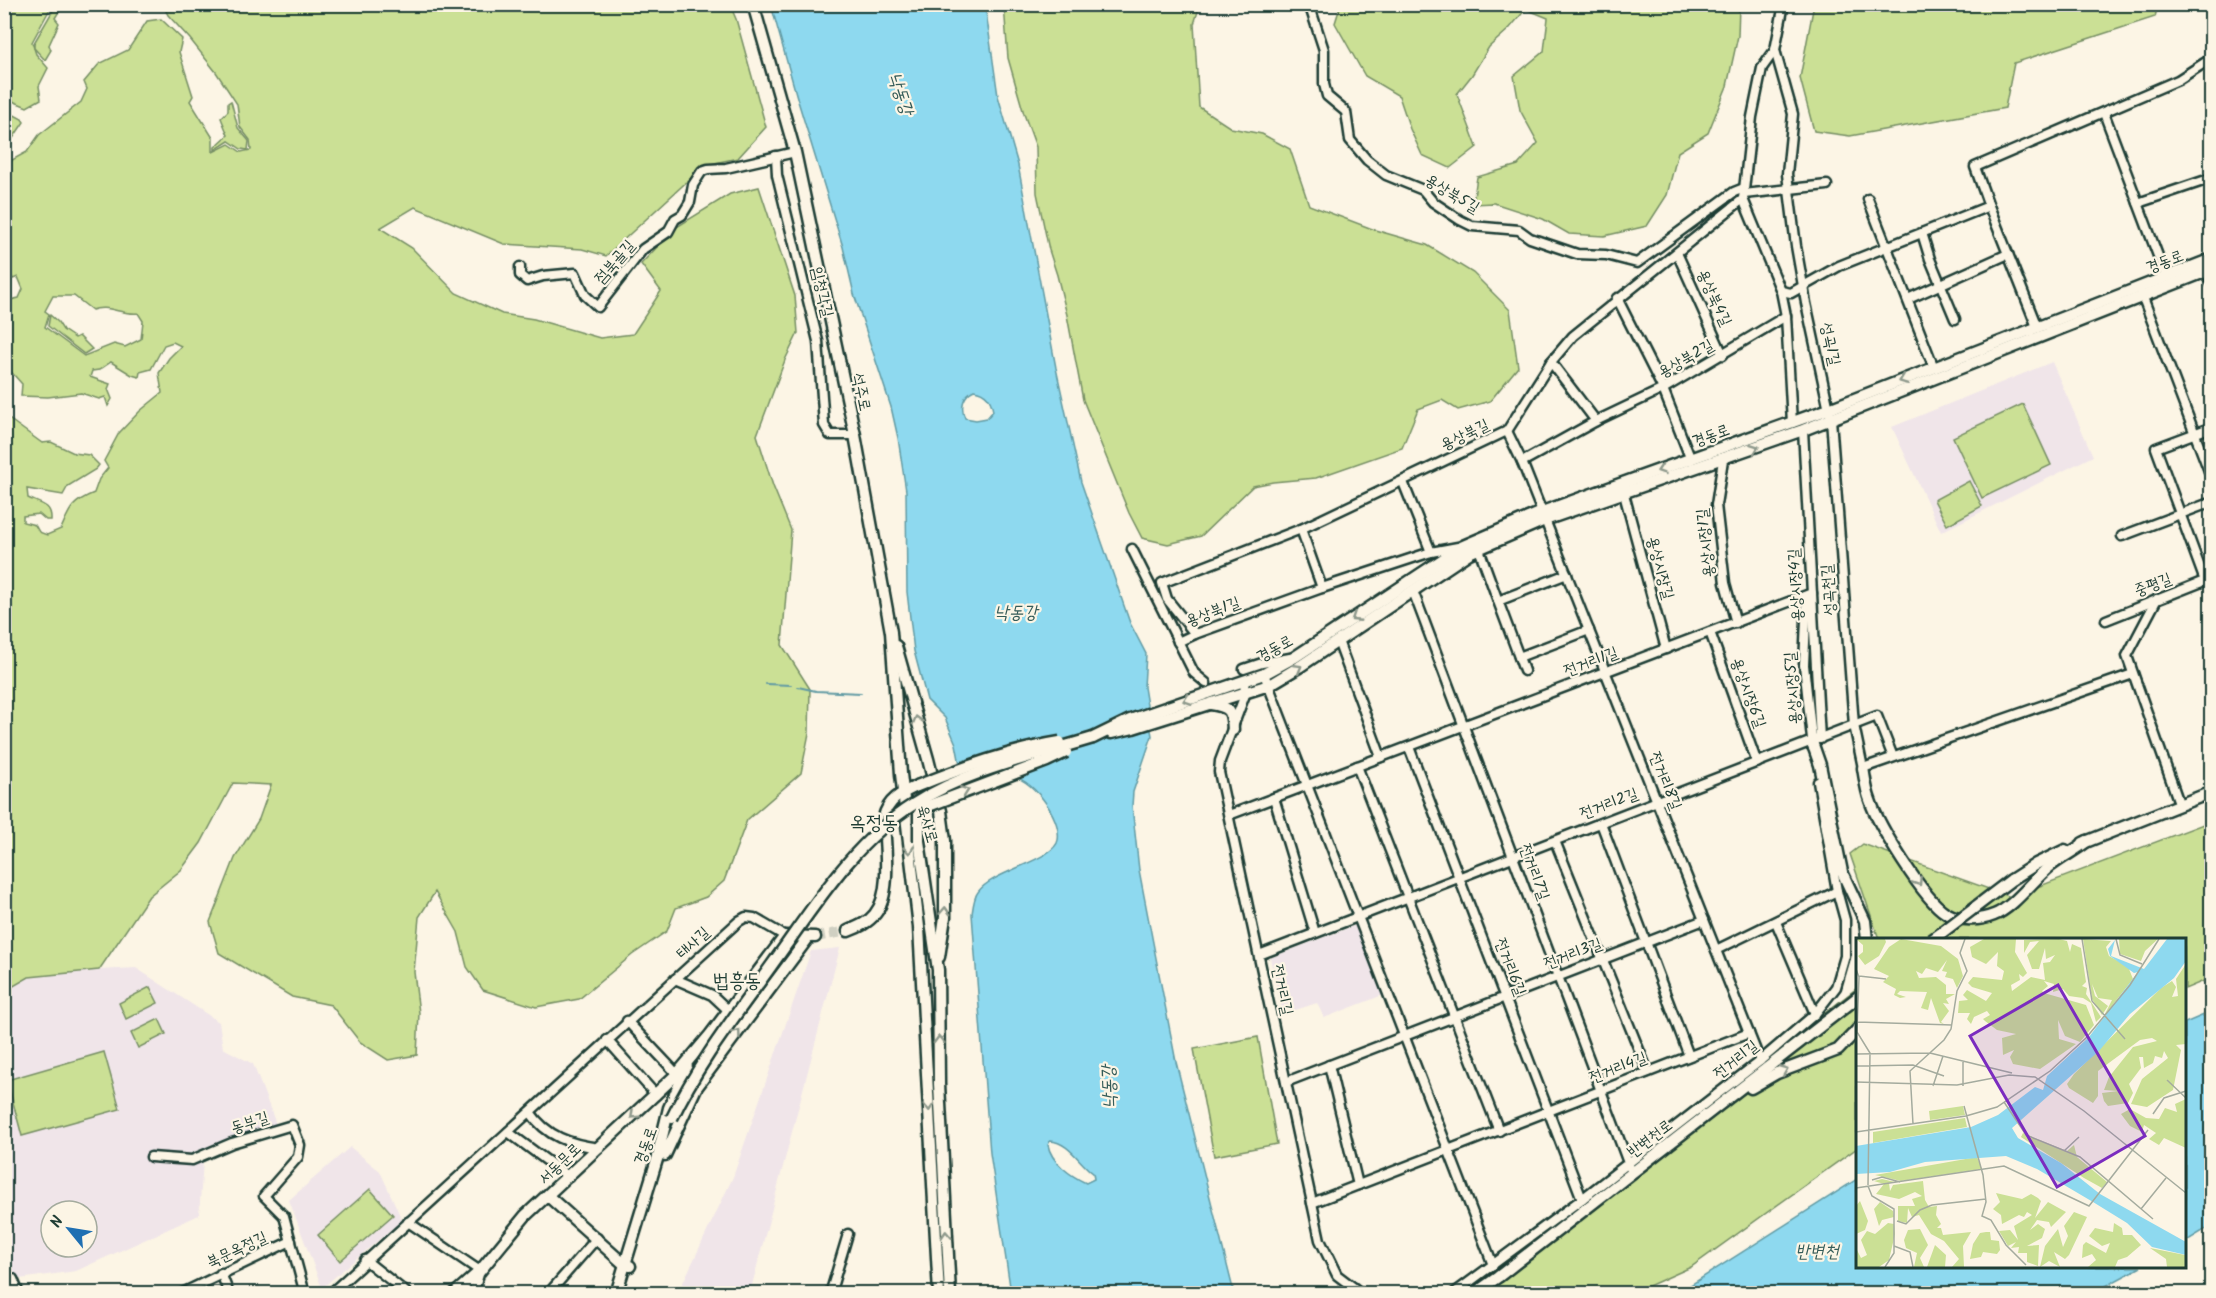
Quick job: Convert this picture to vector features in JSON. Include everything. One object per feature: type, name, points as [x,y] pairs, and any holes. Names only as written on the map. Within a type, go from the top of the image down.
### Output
[{"type":"street","name":"석주로","points":[[753,4],[795,152],[855,435],[891,632],[903,792]]},
{"type":"street","name":"용상북5길","points":[[1309,4],[1324,50],[1324,84],[1327,96],[1346,112],[1350,140],[1366,160],[1386,175],[1423,190],[1445,211],[1472,226],[1519,230],[1530,238],[1577,254],[1606,255],[1637,263],[1734,192],[1744,194]]},
{"type":"street","points":[[1784,4],[1775,50],[1762,68],[1752,117],[1744,194],[1781,291],[1786,316],[1792,423]]},
{"type":"street","name":"성곡1길","points":[[1775,50],[1793,114],[1787,174],[1796,246],[1830,414]]},
{"type":"street","points":[[2037,327],[1975,167],[2178,80],[2211,58]]},
{"type":"street","points":[[2104,113],[2166,277]]},
{"type":"street","name":"점북골길","points":[[520,267],[520,275],[527,281],[543,276],[575,273],[585,295],[597,307],[643,249],[668,232],[675,219],[682,215],[690,202],[693,185],[702,171],[726,168],[795,152]]},
{"type":"street","name":"임청각길","points":[[776,156],[777,175],[818,341],[824,425],[830,435],[855,435]]},
{"type":"street","points":[[2138,203],[2211,178]]},
{"type":"street","points":[[1744,194],[1827,185]]},
{"type":"street","name":"용상북길","points":[[1167,599],[1162,583],[1301,529],[1507,431],[1551,362],[1573,336],[1617,298],[1677,253],[1744,194]]},
{"type":"street","points":[[1868,199],[1934,368]]},
{"type":"street","points":[[1781,291],[1791,293],[1839,266],[1989,206]]},
{"type":"street","points":[[1922,233],[1955,319]]},
{"type":"street","name":"용상북4길","points":[[1677,253],[1724,355]]},
{"type":"street","points":[[1908,299],[2008,254]]},
{"type":"street","name":"경동로","points":[[1244,687],[1269,685],[1299,668],[1479,549],[1544,516],[1624,494],[1803,430],[1830,414],[1934,368],[2211,260]]},
{"type":"street","points":[[2209,270],[2211,284]]},
{"type":"street","name":"경동로","points":[[1244,687],[1296,657],[1463,546],[1792,423],[1830,414],[2209,270]]},
{"type":"street","points":[[2142,296],[2211,479]]},
{"type":"street","points":[[1617,298],[1663,389],[1691,460]]},
{"type":"street","name":"용상북2길","points":[[1522,462],[1596,421],[1663,389],[1724,355],[1786,316]]},
{"type":"street","points":[[1551,362],[1596,421]]},
{"type":"street","name":"성곡천길","points":[[1830,414],[1854,725],[1863,768]]},
{"type":"street","points":[[2208,580],[2180,514],[2156,448],[2211,427]]},
{"type":"street","name":"용상시장4길","points":[[1803,430],[1809,594]]},
{"type":"street","name":"전거리8길","points":[[1507,431],[1544,516],[1760,1061]]},
{"type":"street","name":"용상시장1길","points":[[1723,460],[1716,505],[1725,584],[1736,623]]},
{"type":"street","points":[[1403,482],[1431,552]]},
{"type":"street","name":"용상시장길","points":[[1624,494],[1666,649]]},
{"type":"street","points":[[2122,536],[2211,502]]},
{"type":"street","points":[[1301,529],[1322,588]]},
{"type":"street","name":"용상북1길","points":[[1132,549],[1178,642],[1322,588],[1431,552],[1463,546]]},
{"type":"street","points":[[1479,549],[1524,671]]},
{"type":"street","points":[[1498,601],[1567,574]]},
{"type":"street","name":"중평길","points":[[2106,620],[2208,580]]},
{"type":"street","name":"전거리7길","points":[[1413,591],[1630,1168]]},
{"type":"street","points":[[1154,594],[1167,599],[1195,634]]},
{"type":"street","name":"전거리1길","points":[[1229,815],[1809,594]]},
{"type":"street","name":"용상시장5길","points":[[1809,594],[1804,665],[1816,741]]},
{"type":"street","points":[[2157,599],[2127,656],[2179,803]]},
{"type":"street","points":[[1519,657],[1589,630]]},
{"type":"street","points":[[891,632],[928,759],[944,831],[945,917],[938,969]]},
{"type":"street","name":"용상시장6길","points":[[1710,632],[1757,763]]},
{"type":"street","points":[[1178,642],[1194,673],[1206,683]]},
{"type":"street","points":[[1338,642],[1381,758]]},
{"type":"street","points":[[1244,669],[1296,657]]},
{"type":"street","points":[[1264,674],[1493,1265]]},
{"type":"street","points":[[2087,841],[2046,870],[2004,910],[1974,920],[1947,914],[1930,900],[1886,833],[1869,800],[1863,768],[2133,674]]},
{"type":"street","points":[[848,931],[862,925],[876,913],[883,896],[884,817],[890,804],[903,792],[951,772],[1043,745],[1093,738],[1133,729],[1210,704],[1244,687]]},
{"type":"street","points":[[919,841],[919,814],[923,808],[1047,761],[1130,720],[1244,687]]},
{"type":"street","name":"전거리길","points":[[1244,687],[1233,730],[1220,761],[1219,772],[1320,1240],[1337,1275],[1362,1293]]},
{"type":"street","points":[[1210,704],[1227,708],[1232,714],[1233,730]]},
{"type":"street","points":[[1854,725],[1877,716],[1893,758]]},
{"type":"street","name":"전거리2길","points":[[1259,955],[1854,725]]},
{"type":"street","name":"경동로","points":[[623,1293],[628,1265],[672,1118],[699,1068],[825,891],[864,843],[907,809],[938,791],[982,773],[1093,738]]},
{"type":"street","points":[[1816,741],[1842,872],[1865,921],[1867,938]]},
{"type":"street","name":"전거리길","points":[[1453,1293],[1582,1199],[1630,1168],[1815,1014],[1836,987],[1845,956],[1845,920],[1837,891],[1816,741]]},
{"type":"street","name":"전거리6길","points":[[1409,747],[1582,1199]]},
{"type":"street","points":[[1357,766],[1499,1131]]},
{"type":"street","name":"육사로","points":[[903,792],[919,841],[938,969],[939,1084],[950,1293]]},
{"type":"street","name":"육사로","points":[[903,792],[919,927],[939,1293]]},
{"type":"street","points":[[1933,938],[2036,864],[2179,803],[2211,792]]},
{"type":"street","points":[[1274,798],[1315,933]]},
{"type":"street","points":[[1601,823],[1689,1056]]},
{"type":"street","points":[[1555,841],[1648,1072]]},
{"type":"street","points":[[1716,950],[1837,891]]},
{"type":"street","name":"태사길","points":[[330,1293],[627,1021],[746,917],[754,918],[785,936]]},
{"type":"street","name":"전거리3길","points":[[1286,1082],[1704,920]]},
{"type":"street","points":[[1776,921],[1815,1014]]},
{"type":"street","points":[[785,936],[811,938],[696,1088],[661,1154],[669,1108],[690,1059],[785,936]]},
{"type":"street","points":[[675,979],[712,995],[729,1010]]},
{"type":"street","name":"반변천로","points":[[1474,1293],[1630,1168],[1714,1108],[1856,998]]},
{"type":"street","points":[[627,1021],[677,1074]]},
{"type":"street","points":[[1714,1108],[1727,1104],[1770,1076],[1838,1050],[1856,1030]]},
{"type":"street","name":"전거리4길","points":[[1312,1203],[1749,1033]]},
{"type":"street","points":[[607,1040],[656,1095]]},
{"type":"street","name":"서동문로","points":[[454,1293],[480,1271],[525,1216],[656,1095],[690,1059]]},
{"type":"street","points":[[1329,1065],[1358,1185]]},
{"type":"street","points":[[530,1112],[539,1125],[571,1144],[599,1148]]},
{"type":"street","name":"동부길","points":[[151,1157],[192,1160],[232,1143],[292,1125],[300,1144],[298,1157],[264,1196],[284,1216],[291,1241]]},
{"type":"street","points":[[508,1132],[569,1177]]},
{"type":"street","points":[[548,1196],[628,1265]]},
{"type":"street","points":[[408,1222],[480,1271],[473,1293]]},
{"type":"street","points":[[830,1293],[848,1234]]},
{"type":"street","points":[[548,1293],[597,1238]]},
{"type":"street","name":"북문옥정길","points":[[180,1293],[291,1241],[305,1293]]},
{"type":"street","points":[[365,1260],[408,1293]]},
{"type":"street","name":"경동로","points":[[616,1293],[628,1265]]},
{"type":"street","points":[[221,1273],[229,1293]]},
{"type":"street","points":[[13,1279],[19,1293]]},
{"type":"street","points":[[934,1293],[939,1280]]},
{"type":"shaded area","points":[[2052,362],[2093,456],[1941,532],[1892,427]]},
{"type":"shaded area","points":[[1356,925],[1383,995],[1324,1018],[1317,1003],[1283,1014],[1270,958]]},
{"type":"shaded area","points":[[840,948],[750,1293],[678,1293],[733,1177],[811,951]]},
{"type":"shaded area","points":[[136,968],[219,1022],[223,1048],[253,1064],[276,1124],[203,1162],[199,1215],[76,1271],[5,1281],[5,987],[14,979]]},
{"type":"shaded area","points":[[350,1147],[380,1171],[402,1220],[322,1288],[289,1200]]},
{"type":"green space","points":[[5,4],[52,5],[32,42],[36,54],[48,68],[39,86],[41,99],[27,107],[10,100],[5,95]]},
{"type":"green space","points":[[1341,4],[1739,5],[1738,36],[1727,86],[1708,133],[1678,152],[1667,195],[1647,226],[1604,236],[1569,234],[1543,219],[1494,203],[1473,204],[1477,177],[1518,165],[1538,143],[1520,110],[1514,76],[1544,51],[1548,18],[1526,9],[1489,47],[1457,94],[1477,147],[1450,168],[1422,155],[1399,96],[1365,76],[1335,23]]},
{"type":"green space","points":[[1814,4],[2158,5],[2155,17],[2014,63],[2005,108],[1850,136],[1814,131],[1800,78]]},
{"type":"green space","points":[[56,5],[63,5],[55,18],[59,23],[49,45],[51,50],[45,60],[34,48],[34,43]]},
{"type":"green space","points":[[163,5],[730,5],[766,127],[738,158],[705,165],[606,256],[582,249],[504,244],[415,207],[380,228],[412,248],[456,293],[502,314],[534,319],[600,338],[633,334],[661,291],[641,264],[675,228],[730,194],[759,187],[795,296],[798,333],[785,360],[757,435],[773,486],[791,530],[782,645],[810,689],[809,733],[801,773],[747,820],[724,881],[706,897],[676,908],[667,931],[632,955],[579,999],[536,1007],[483,990],[467,967],[458,932],[435,892],[419,917],[414,972],[419,1013],[417,1055],[388,1060],[360,1042],[331,1005],[292,997],[219,953],[210,922],[235,858],[259,819],[271,785],[233,783],[201,843],[181,870],[149,896],[99,970],[29,977],[5,991],[5,421],[9,419],[42,443],[51,442],[74,453],[89,455],[99,465],[68,486],[63,495],[27,489],[28,498],[41,503],[50,511],[51,520],[46,520],[39,514],[23,516],[23,522],[35,525],[39,532],[47,535],[61,529],[73,506],[94,493],[99,479],[108,468],[104,461],[119,433],[140,411],[162,393],[159,373],[181,346],[173,342],[164,345],[151,369],[140,372],[139,377],[111,362],[99,370],[92,371],[90,377],[110,384],[108,389],[112,399],[108,406],[105,397],[99,399],[81,393],[48,397],[21,396],[22,384],[5,365],[4,316],[10,300],[19,298],[23,289],[18,277],[13,279],[5,265],[5,174],[12,160],[27,152],[39,135],[81,102],[87,89],[84,82],[99,64],[128,50],[147,21],[161,19],[182,39],[179,52],[193,96],[190,101],[213,138],[213,152],[229,144],[241,152],[251,150],[250,140],[240,127],[237,104],[216,72],[168,15]],"holes":[[[53,296],[74,296],[92,310],[103,308],[138,313],[143,321],[141,339],[125,347],[114,344],[84,356],[45,327],[49,314],[45,311]]]},
{"type":"green space","points":[[1004,5],[1200,5],[1194,24],[1199,107],[1231,128],[1262,134],[1290,149],[1309,205],[1375,230],[1427,245],[1473,273],[1510,310],[1518,367],[1490,401],[1458,410],[1442,400],[1418,409],[1402,448],[1316,478],[1253,486],[1201,536],[1168,544],[1142,538],[1129,513],[1083,400],[1067,315],[1049,250],[1037,193],[1036,147],[1008,58]]},
{"type":"green space","points":[[231,101],[238,128],[249,141],[248,150],[241,149],[229,141],[215,150],[215,147],[228,135],[221,118],[228,111],[228,103]]},
{"type":"green space","points":[[5,110],[24,122],[5,150]]},
{"type":"green space","points":[[50,315],[63,330],[75,338],[79,336],[92,349],[84,354],[48,326]]},
{"type":"green space","points":[[2023,404],[2051,465],[1982,498],[1953,437]]},
{"type":"green space","points":[[1969,481],[1982,506],[1947,525],[1934,500]]},
{"type":"green space","points":[[2211,821],[2211,978],[2186,989],[2186,938],[1879,938],[1850,854],[1863,844],[2011,897]]},
{"type":"green space","points":[[150,987],[158,1003],[126,1019],[119,1003]]},
{"type":"green space","points":[[1856,989],[1856,1149],[1691,1267],[1633,1293],[1465,1294]]},
{"type":"green space","points":[[159,1019],[166,1034],[138,1048],[131,1033]]},
{"type":"green space","points":[[1258,1037],[1277,1144],[1214,1156],[1194,1049]]},
{"type":"green space","points":[[104,1052],[120,1109],[22,1136],[7,1080]]},
{"type":"green space","points":[[370,1189],[393,1215],[340,1261],[318,1235]]},
{"type":"water","name":"낙동강","points":[[771,5],[985,5],[998,96],[1018,165],[1056,368],[1081,482],[1130,623],[1146,654],[1144,687],[1152,736],[1133,792],[1132,806],[1139,870],[1176,1062],[1234,1293],[1011,1293],[990,1153],[972,914],[978,892],[985,885],[1046,854],[1058,840],[1058,831],[1055,820],[1043,799],[1026,782],[1007,775],[971,781],[962,775],[956,744],[945,718],[927,700],[914,651],[907,592],[906,491],[898,438],[891,407],[854,294],[843,247]],"holes":[[[974,390],[985,394],[991,403],[993,411],[987,418],[976,420],[965,418],[964,402],[967,395]],[[1050,1141],[1057,1142],[1068,1149],[1093,1173],[1094,1179],[1086,1183],[1062,1168],[1050,1151],[1048,1145]]]},
{"type":"water","points":[[2211,1012],[2211,1226],[2186,1241],[2186,1023]]},
{"type":"water","name":"반변천","points":[[1856,1180],[1856,1268],[2139,1268],[2093,1293],[1678,1293]]},
{"type":"waterway","points":[[766,684],[791,685]]},
{"type":"waterway","points":[[798,687],[816,691],[861,693]]},
{"type":"tunnel","points":[[815,937],[848,931]]},
{"type":"district","name":"옥정동","points":[[874,824]]},
{"type":"district","name":"법흥동","points":[[737,982]]}]
